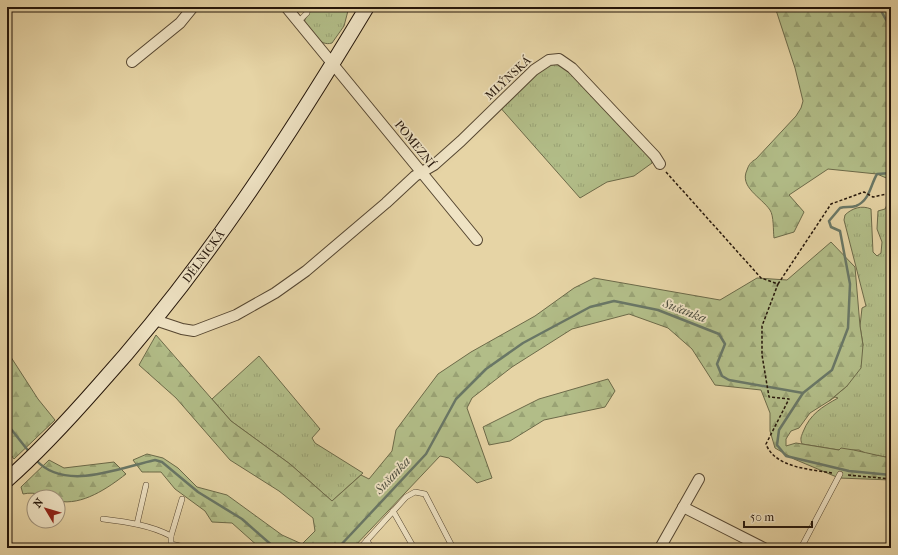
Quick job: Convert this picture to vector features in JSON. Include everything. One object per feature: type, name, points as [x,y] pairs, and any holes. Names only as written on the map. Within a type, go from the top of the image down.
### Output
[{"type":"main road","name":"DĚLNICKÁ","points":[[7,480],[59,430],[138,342],[201,262],[306,108],[367,7]]},
{"type":"street","points":[[132,62],[180,23],[193,7]]},
{"type":"street","name":"POMEZNÍ","points":[[286,7],[477,240]]},
{"type":"street","name":"MLÝNSKÁ","points":[[155,320],[187,330],[198,330],[236,315],[275,293],[306,271],[422,172],[434,165],[534,70],[549,60],[559,59],[572,68],[655,156],[660,164]]},
{"type":"street","points":[[660,548],[699,479]]},
{"type":"street","points":[[683,507],[764,548]]},
{"type":"lane","points":[[298,22],[307,13],[308,7]]},
{"type":"lane","points":[[802,548],[840,474]]},
{"type":"lane","points":[[137,524],[146,484]]},
{"type":"lane","points":[[360,548],[406,496],[415,492],[425,494],[435,510],[453,548]]},
{"type":"lane","points":[[182,499],[171,536],[171,546],[189,548]]},
{"type":"lane","points":[[393,511],[414,548]]},
{"type":"lane","points":[[103,519],[137,524],[161,531],[171,536]]},
{"type":"lane","points":[[366,540],[371,548]]},
{"type":"path","points":[[660,164],[761,278],[778,284]]},
{"type":"path","points":[[891,193],[873,197],[864,192],[831,204],[778,284],[762,326],[765,373],[769,397],[789,399],[766,444],[769,453],[789,465],[840,474],[891,480]]},
{"type":"green space","points":[[311,7],[349,7],[344,26],[332,43],[327,44],[319,40],[304,22]]},
{"type":"green space","points":[[775,7],[891,7],[891,180],[877,174],[828,169],[789,195],[804,212],[794,232],[774,238],[773,219],[770,210],[748,187],[745,176],[750,163],[756,159],[796,116],[803,101],[795,68]]},
{"type":"green space","points":[[559,59],[652,153],[652,163],[634,176],[607,182],[580,198],[498,105],[534,70]]},
{"type":"green space","points":[[891,197],[891,458],[867,454],[859,450],[839,450],[802,444],[801,437],[809,420],[822,408],[838,398],[835,397],[829,401],[847,386],[863,345],[860,326],[862,308],[866,306],[844,220],[845,215],[857,208],[864,207],[871,209],[873,252],[877,256],[881,253],[882,242],[877,229],[878,211],[885,209]]},
{"type":"green space","points":[[831,242],[855,267],[863,345],[861,368],[847,386],[829,401],[810,413],[799,428],[791,431],[786,439],[786,446],[796,443],[839,450],[841,448],[891,458],[891,480],[839,478],[794,459],[775,448],[770,431],[770,413],[761,390],[715,385],[692,349],[668,328],[629,314],[572,329],[512,367],[472,398],[467,408],[492,478],[477,483],[449,458],[440,456],[353,548],[260,548],[232,523],[212,522],[205,511],[175,489],[161,472],[142,472],[133,460],[147,454],[163,458],[178,468],[197,487],[227,495],[282,535],[302,544],[315,531],[313,518],[279,491],[230,460],[176,398],[139,365],[156,335],[231,421],[290,464],[332,501],[361,475],[369,479],[392,451],[396,430],[438,374],[471,352],[535,316],[574,288],[594,278],[720,300],[757,278],[787,280]]},
{"type":"green space","points":[[7,351],[38,399],[55,420],[14,459],[7,450]]},
{"type":"green space","points":[[259,356],[320,429],[312,438],[315,443],[363,473],[332,501],[290,464],[231,421],[212,399]]},
{"type":"green space","points":[[608,379],[615,391],[605,407],[544,420],[510,441],[489,445],[483,427],[539,399]]},
{"type":"green space","points":[[49,460],[64,468],[114,462],[126,474],[94,495],[76,501],[66,502],[66,489],[26,489],[26,493],[23,494],[21,487]]},
{"type":"waterway","name":"Sušanka","points":[[879,7],[891,29]]},
{"type":"waterway","name":"Sušanka","points":[[338,548],[426,454],[456,399],[486,369],[523,343],[590,307],[614,301],[658,310],[719,334],[725,344],[717,364],[722,376],[729,380],[803,393],[832,370],[848,328],[850,284],[840,231],[831,227],[829,221],[840,208],[852,207],[861,203],[867,196],[877,174],[891,173]]},
{"type":"waterway","points":[[803,393],[779,430],[777,445],[786,456],[849,471],[891,475]]},
{"type":"waterway","name":"Sušanka","points":[[7,424],[30,453]]},
{"type":"waterway","name":"Sušanka","points":[[36,460],[48,470],[62,475],[77,476],[109,472],[155,460],[162,462],[198,492],[242,519],[275,548]]}]
